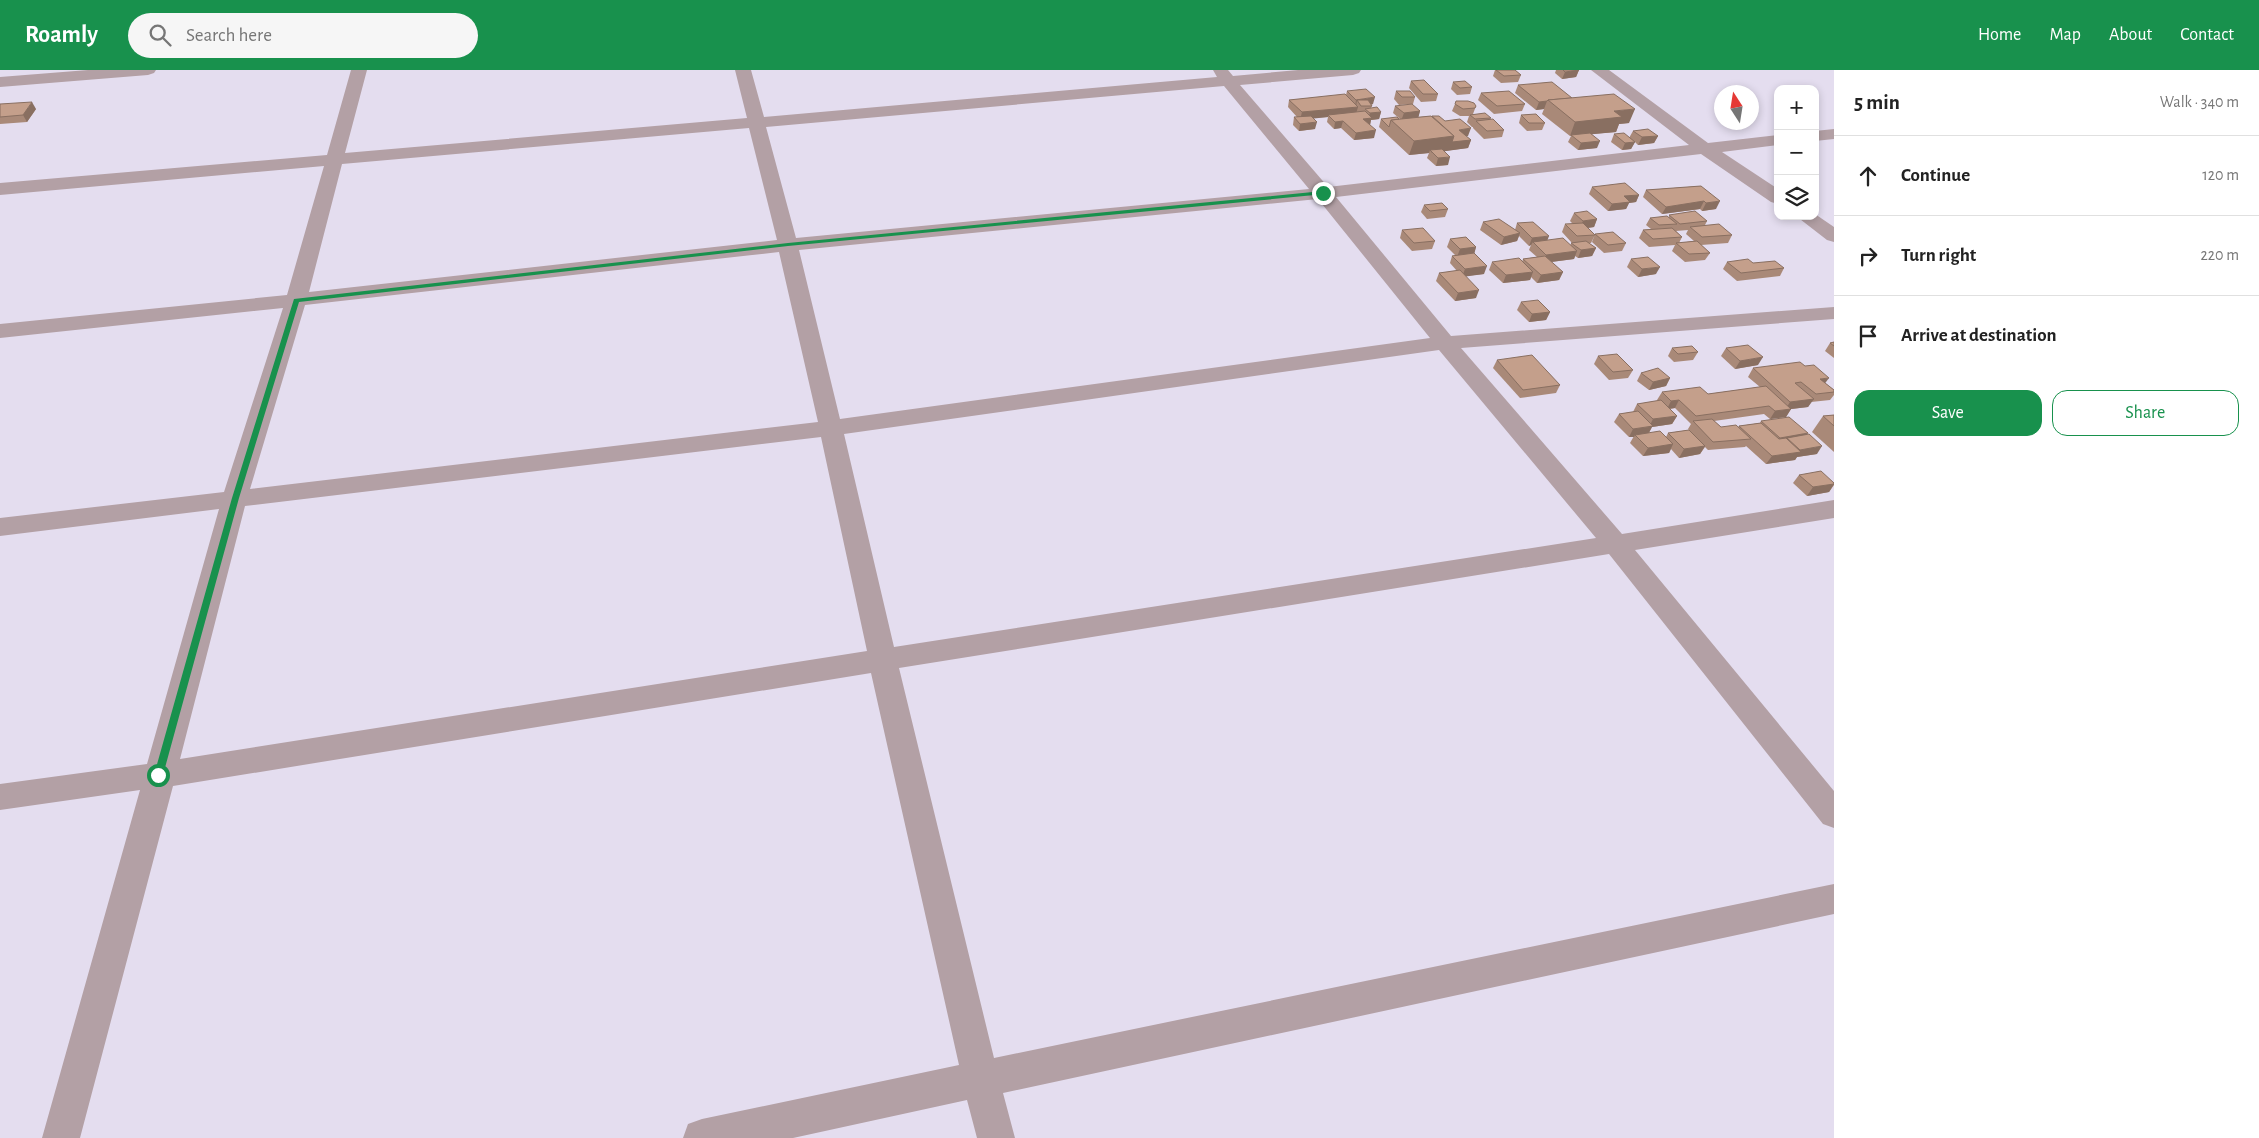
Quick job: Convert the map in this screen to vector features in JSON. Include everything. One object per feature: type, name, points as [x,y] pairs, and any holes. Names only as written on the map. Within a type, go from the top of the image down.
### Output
[{"type":"street","points":[[0,82],[148,70]]},
{"type":"street","points":[[61,1138],[158,775],[235,498],[296,300],[359,70]]},
{"type":"street","points":[[743,70],[788,245],[882,659],[980,1079],[996,1138]]},
{"type":"street","points":[[0,189],[757,121],[1224,75],[1353,70]]},
{"type":"street","points":[[1599,70],[1704,148],[1774,195]]},
{"type":"street","points":[[1224,75],[1445,343],[1615,543],[1834,814]]},
{"type":"street","points":[[1819,136],[1834,134]]},
{"type":"street","points":[[0,331],[788,245],[1323,193],[1774,140]]},
{"type":"street","points":[[1811,220],[1834,236]]},
{"type":"street","points":[[0,527],[831,428],[1445,343],[1834,312]]},
{"type":"street","points":[[0,797],[158,775],[1615,543],[1834,510]]},
{"type":"street","points":[[702,1138],[1834,899]]},
{"type":"building","points":[[1496,70],[1515,70],[1521,75],[1504,76]]},
{"type":"building","points":[[1563,70],[1579,70],[1565,72]]},
{"type":"building","points":[[1424,80],[1438,94],[1423,94],[1411,81]]},
{"type":"building","points":[[1465,81],[1472,87],[1460,88],[1453,82]]},
{"type":"building","points":[[1552,82],[1572,98],[1539,102],[1518,85]]},
{"type":"building","points":[[1366,89],[1375,97],[1356,100],[1347,91]]},
{"type":"building","points":[[1396,91],[1410,91],[1415,97],[1402,97]]},
{"type":"building","points":[[1509,91],[1525,104],[1497,106],[1481,93]]},
{"type":"building","points":[[1345,94],[1358,107],[1302,112],[1289,100]]},
{"type":"building","points":[[1614,94],[1635,109],[1614,111],[1622,117],[1575,122],[1548,100]]},
{"type":"building","points":[[1357,100],[1368,100],[1372,106],[1361,106]]},
{"type":"building","points":[[1456,101],[1468,101],[1476,106],[1475,108],[1463,109],[1455,104]]},
{"type":"building","points":[[32,102],[23,115],[0,117],[0,104]]},
{"type":"building","points":[[1412,104],[1420,111],[1404,113],[1395,106]]},
{"type":"building","points":[[1377,107],[1381,112],[1370,113],[1365,109]]},
{"type":"building","points":[[1365,111],[1372,118],[1363,119],[1376,130],[1356,133],[1343,121],[1335,122],[1328,115]]},
{"type":"building","points":[[1485,113],[1491,118],[1475,119],[1470,115]]},
{"type":"building","points":[[1536,114],[1545,123],[1529,123],[1521,115]]},
{"type":"building","points":[[1311,116],[1317,122],[1300,124],[1294,117]]},
{"type":"building","points":[[1431,116],[1454,136],[1414,141],[1391,120]]},
{"type":"building","points":[[1432,116],[1439,116],[1445,121],[1460,119],[1471,128],[1459,130],[1471,140],[1452,142],[1454,136]]},
{"type":"building","points":[[1397,117],[1399,119],[1391,120],[1389,127],[1381,119]]},
{"type":"building","points":[[1493,119],[1504,130],[1487,131],[1476,121]]},
{"type":"building","points":[[1648,129],[1658,136],[1642,137],[1633,131]]},
{"type":"building","points":[[1590,133],[1600,141],[1581,143],[1571,135]]},
{"type":"building","points":[[1624,133],[1635,142],[1625,143],[1614,134]]},
{"type":"building","points":[[1442,149],[1450,157],[1438,158],[1430,150]]},
{"type":"building","points":[[1625,183],[1639,195],[1624,196],[1630,202],[1612,204],[1592,187]]},
{"type":"building","points":[[1701,186],[1720,201],[1706,203],[1704,201],[1666,207],[1646,190]]},
{"type":"building","points":[[1442,203],[1448,209],[1430,211],[1424,205]]},
{"type":"building","points":[[1587,211],[1597,219],[1583,221],[1574,213]]},
{"type":"building","points":[[1695,211],[1707,221],[1680,224],[1669,215]]},
{"type":"building","points":[[1667,216],[1677,224],[1659,225],[1650,218]]},
{"type":"building","points":[[1499,219],[1520,233],[1504,237],[1483,222]]},
{"type":"building","points":[[1533,222],[1549,236],[1532,238],[1517,223]]},
{"type":"building","points":[[1583,223],[1595,235],[1577,236],[1565,224]]},
{"type":"building","points":[[1719,224],[1732,235],[1702,237],[1690,227]]},
{"type":"building","points":[[1423,228],[1435,241],[1414,243],[1402,230]]},
{"type":"building","points":[[1672,228],[1682,237],[1653,239],[1643,230]]},
{"type":"building","points":[[1613,232],[1626,243],[1608,245],[1595,234]]},
{"type":"building","points":[[1466,237],[1476,247],[1460,249],[1450,239]]},
{"type":"building","points":[[1563,238],[1577,251],[1546,255],[1533,242]]},
{"type":"building","points":[[1586,241],[1596,248],[1581,250],[1571,243]]},
{"type":"building","points":[[1697,241],[1710,253],[1689,254],[1676,243]]},
{"type":"building","points":[[1474,253],[1487,266],[1465,269],[1452,256]]},
{"type":"building","points":[[1545,256],[1563,272],[1541,275],[1523,259]]},
{"type":"building","points":[[1648,257],[1660,267],[1642,269],[1631,259]]},
{"type":"building","points":[[1519,258],[1533,272],[1506,275],[1492,262]]},
{"type":"building","points":[[1748,259],[1753,263],[1775,261],[1784,268],[1741,273],[1727,262]]},
{"type":"building","points":[[1460,270],[1479,290],[1458,293],[1439,273]]},
{"type":"building","points":[[1538,300],[1550,312],[1532,314],[1521,302]]},
{"type":"building","points":[[1748,345],[1763,357],[1740,361],[1726,348]]},
{"type":"building","points":[[1692,346],[1698,352],[1678,354],[1672,348]]},
{"type":"building","points":[[1617,354],[1633,370],[1613,372],[1598,356]]},
{"type":"building","points":[[1532,355],[1560,385],[1523,390],[1497,360]]},
{"type":"building","points":[[1800,362],[1805,366],[1814,365],[1829,378],[1820,379],[1834,392],[1816,394],[1801,382],[1795,383],[1814,399],[1790,402],[1753,368]]},
{"type":"building","points":[[1658,368],[1670,378],[1653,382],[1641,373]]},
{"type":"building","points":[[1766,386],[1791,409],[1775,411],[1769,406],[1696,416],[1679,400],[1671,401],[1662,392],[1700,387],[1708,394]]},
{"type":"building","points":[[1661,400],[1677,416],[1653,419],[1637,404]]},
{"type":"building","points":[[1638,411],[1653,426],[1633,429],[1619,414]]},
{"type":"building","points":[[1834,415],[1834,426],[1823,416]]},
{"type":"building","points":[[1789,417],[1808,433],[1780,438],[1761,421]]},
{"type":"building","points":[[1712,419],[1721,427],[1736,425],[1751,439],[1713,442],[1693,421]]},
{"type":"building","points":[[1761,423],[1779,439],[1786,438],[1801,452],[1772,456],[1739,426]]},
{"type":"building","points":[[1689,430],[1705,446],[1684,449],[1668,433]]},
{"type":"building","points":[[1660,431],[1673,444],[1648,448],[1635,435]]},
{"type":"building","points":[[1809,434],[1822,446],[1800,450],[1787,438]]},
{"type":"building","points":[[1821,471],[1834,484],[1813,487],[1799,475]]},
{"type":"route","points":[[158,775],[235,498],[296,300],[788,245],[1323,193]]}]
